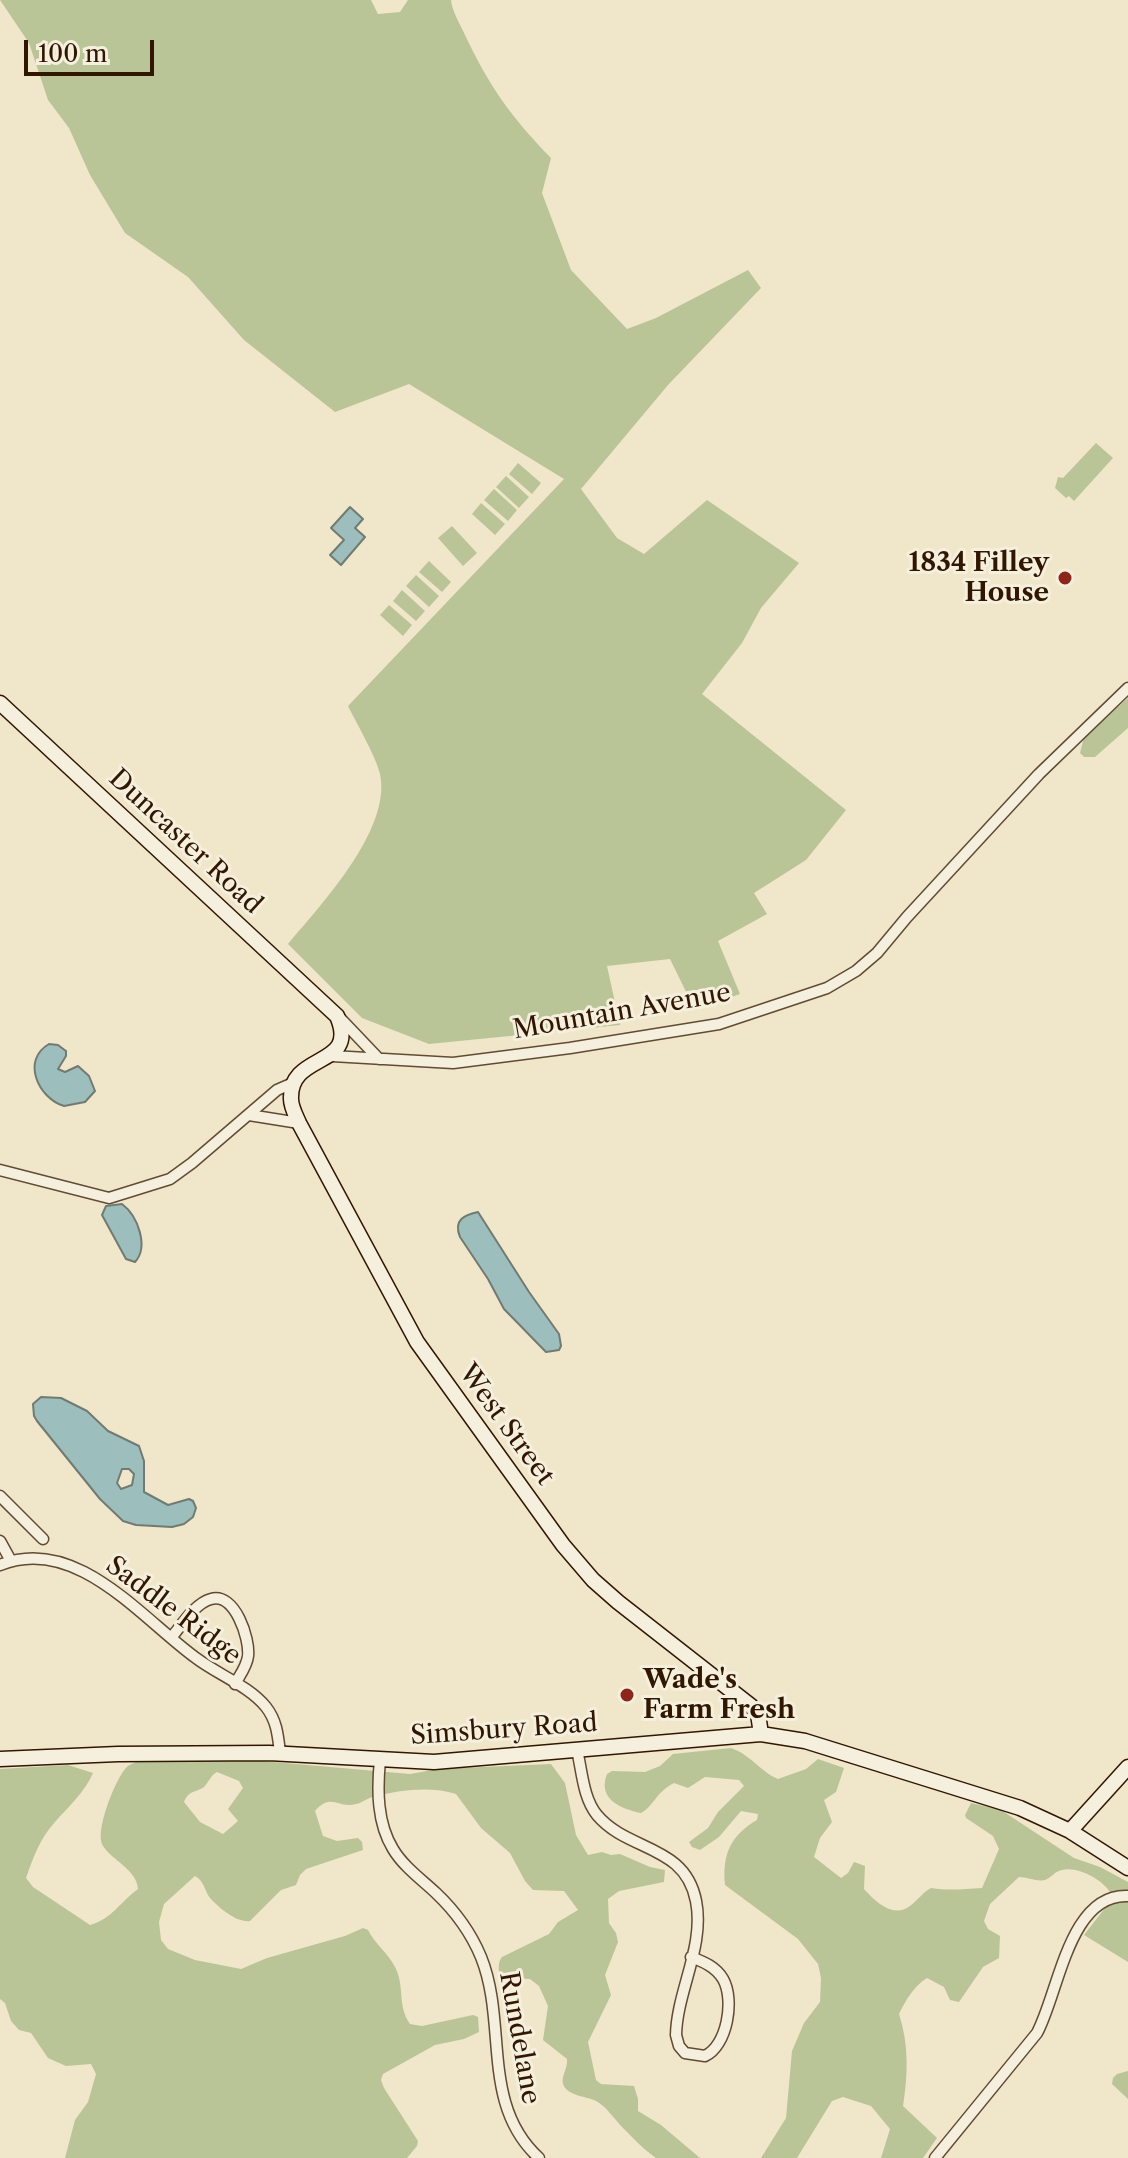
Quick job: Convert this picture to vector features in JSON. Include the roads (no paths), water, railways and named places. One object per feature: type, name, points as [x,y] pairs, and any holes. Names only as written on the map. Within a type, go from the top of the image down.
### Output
[{"type":"street","name":"Mountain Avenue","points":[[332,1056],[453,1063],[570,1048],[719,1024],[827,988],[856,971],[877,953],[1039,774],[1128,688]]},
{"type":"street","name":"Duncaster Road","points":[[0,703],[337,1016],[379,1059]]},
{"type":"street","points":[[0,1170],[109,1198],[170,1179],[277,1090],[293,1083],[301,1071],[319,1059],[332,1056],[338,1049],[342,1032],[337,1016]]},
{"type":"street","name":"West Street","points":[[293,1083],[290,1101],[299,1123],[417,1342],[563,1545],[593,1580],[751,1706],[758,1714],[761,1734]]},
{"type":"street","points":[[249,1115],[299,1123]]},
{"type":"street","points":[[0,1496],[43,1539]]},
{"type":"street","points":[[0,1541],[5,1563]]},
{"type":"street","name":"Saddle Ridge","points":[[5,1563],[56,1562],[91,1575],[114,1589],[171,1638],[261,1703],[278,1730],[280,1753]]},
{"type":"street","points":[[171,1638],[208,1600],[218,1598],[227,1603],[243,1625],[248,1649],[247,1664],[235,1684]]},
{"type":"street","name":"Simsbury Road","points":[[0,1759],[280,1753],[434,1762],[761,1734],[805,1741],[1020,1808],[1070,1831],[1128,1868]]},
{"type":"street","points":[[577,1750],[587,1794],[596,1813],[624,1837],[666,1856],[687,1879],[695,1895],[697,1908],[691,1957],[676,2035],[685,2053],[705,2056],[714,2051],[719,2041],[728,1997],[718,1973],[691,1957]]},
{"type":"street","name":"Rundelane","points":[[380,1760],[379,1799],[389,1842],[404,1863],[460,1920],[480,1955],[492,1999],[502,2097],[521,2137],[539,2158]]},
{"type":"street","points":[[1070,1831],[1128,1767]]},
{"type":"street","points":[[935,2158],[1037,2033],[1047,2015],[1069,1947],[1090,1912],[1103,1900],[1128,1896]]},
{"type":"water","points":[[350,507],[363,519],[355,528],[365,537],[341,565],[330,555],[344,540],[331,528]]},
{"type":"water","points":[[49,1044],[58,1045],[66,1051],[58,1069],[65,1072],[78,1066],[89,1076],[95,1091],[85,1102],[64,1106],[55,1102],[40,1087],[36,1078],[36,1059]]},
{"type":"water","points":[[122,1204],[133,1216],[140,1232],[141,1248],[135,1262],[126,1259],[102,1215],[106,1206]]},
{"type":"water","points":[[478,1212],[559,1334],[559,1350],[546,1352],[504,1309],[460,1237],[458,1226],[461,1219]]},
{"type":"water","points":[[41,1397],[61,1398],[87,1411],[108,1431],[139,1446],[144,1461],[144,1492],[168,1505],[189,1499],[193,1501],[196,1508],[193,1517],[184,1524],[172,1527],[123,1521],[100,1499],[37,1421],[33,1404]],"holes":[[[122,1469],[129,1469],[134,1474],[132,1485],[121,1489],[117,1483]]]},
{"type":"place","name":"1834 Filley House","points":[[1065,578]]},
{"type":"place","name":"Wade's Farm Fresh","points":[[627,1695]]}]
